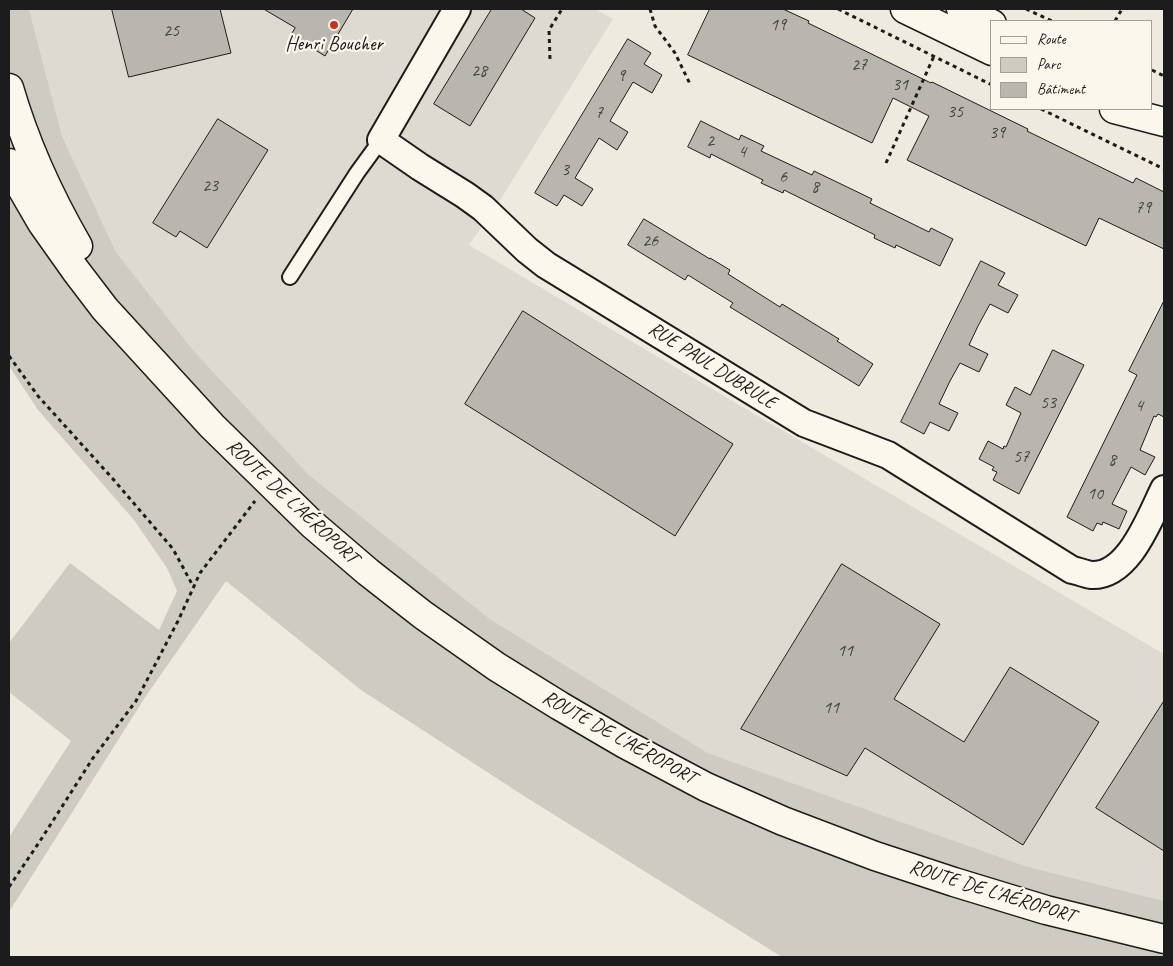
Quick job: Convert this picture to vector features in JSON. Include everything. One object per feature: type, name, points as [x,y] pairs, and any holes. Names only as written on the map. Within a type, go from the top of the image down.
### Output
[{"type":"main road","points":[[905,9],[990,50]]},
{"type":"main road","points":[[961,9],[990,23]]},
{"type":"main road","name":"ROUTE DE L'AÉROPORT","points":[[9,88],[37,165],[59,214],[92,271],[166,375]]},
{"type":"main road","points":[[1153,107],[1164,116]]},
{"type":"main road","points":[[1118,110],[1164,122]]},
{"type":"main road","name":"ROUTE DE L'AÉROPORT","points":[[9,163],[42,223],[76,271],[106,308],[212,426],[312,524],[368,572],[423,615],[497,667],[625,744],[706,787],[783,821],[902,864],[1046,910],[1164,939]]},
{"type":"street","points":[[381,140],[457,9]]},
{"type":"street","name":"RUE PAUL DUBRULE","points":[[381,140],[465,195],[546,265],[804,423],[888,455],[1072,570],[1092,575],[1110,571],[1120,565],[1140,538],[1164,489]]},
{"type":"lane","points":[[290,277],[357,173],[381,140]]},
{"type":"path","points":[[550,59],[549,30],[562,9]]},
{"type":"path","points":[[650,9],[655,26],[675,53],[691,86]]},
{"type":"path","points":[[838,9],[990,84]]},
{"type":"path","points":[[1026,9],[1050,20]]},
{"type":"path","points":[[1116,20],[1122,9]]},
{"type":"path","points":[[886,163],[934,56]]},
{"type":"path","points":[[1043,110],[1164,169]]},
{"type":"path","points":[[9,356],[38,396],[113,478],[173,550],[193,586]]},
{"type":"path","points":[[9,887],[94,758],[136,701],[178,621],[200,573],[269,483]]},
{"type":"shaded area","points":[[29,9],[595,9],[613,19],[497,205],[469,245],[1164,654],[1164,901],[1025,866],[708,753],[490,619],[309,475],[193,350],[116,252],[62,136]]},
{"type":"green space","points":[[9,9],[29,9],[62,136],[116,252],[193,350],[309,475],[490,619],[708,753],[1025,866],[1164,901],[1164,957],[782,957],[524,796],[361,690],[226,581],[146,696],[9,912],[9,837],[71,741],[9,692],[9,643],[70,563],[159,630],[177,591],[167,568],[134,520],[38,410],[9,366]]},
{"type":"building","points":[[112,9],[220,9],[231,53],[129,77]]},
{"type":"building","points":[[264,9],[353,9],[325,56],[291,35],[295,28]]},
{"type":"building","points":[[492,9],[521,9],[535,18],[470,126],[434,104]]},
{"type":"building","points":[[710,9],[783,9],[809,21],[808,23],[1028,129],[1027,131],[1133,183],[1136,178],[1164,192],[1164,249],[1099,218],[1086,246],[907,160],[929,116],[893,98],[872,143],[688,55]]},
{"type":"building","points":[[628,39],[651,53],[644,64],[662,75],[652,93],[633,82],[610,121],[628,132],[617,150],[599,138],[575,178],[593,189],[582,206],[564,195],[557,206],[535,193]]},
{"type":"building","points":[[218,119],[268,150],[207,248],[180,231],[176,237],[153,223]]},
{"type":"building","points":[[701,121],[739,140],[741,135],[764,146],[761,151],[812,175],[814,171],[872,199],[870,203],[929,232],[931,228],[953,239],[940,266],[896,245],[895,248],[874,238],[875,235],[784,190],[783,193],[761,183],[763,180],[711,154],[710,158],[688,147]]},
{"type":"building","points":[[644,219],[730,270],[728,274],[780,307],[782,304],[839,339],[837,341],[873,364],[859,386],[730,307],[733,303],[688,275],[685,280],[628,245]]},
{"type":"building","points":[[981,261],[1005,273],[998,285],[1018,295],[1008,313],[990,304],[978,326],[969,345],[988,354],[979,372],[960,363],[950,381],[939,404],[958,413],[949,431],[930,422],[924,434],[901,422]]},
{"type":"building","points":[[1164,301],[1164,417],[1158,414],[1156,417],[1154,416],[1140,450],[1155,457],[1145,475],[1131,467],[1112,504],[1127,511],[1119,529],[1103,522],[1102,525],[1097,523],[1093,531],[1067,517],[1137,375],[1129,371]]},
{"type":"building","points":[[523,311],[733,444],[675,536],[465,404]]},
{"type":"building","points":[[1053,350],[1084,365],[1019,494],[993,480],[997,472],[992,470],[994,467],[979,459],[988,441],[1003,449],[1004,446],[1006,447],[1021,413],[1006,405],[1015,387],[1030,395]]},
{"type":"building","points":[[842,564],[940,624],[894,699],[964,742],[1010,667],[1099,722],[1023,845],[865,748],[847,776],[741,729]]},
{"type":"building","points":[[1164,701],[1164,851],[1096,808]]},
{"type":"place","name":"Henri Boucher","points":[[334,25]]}]
